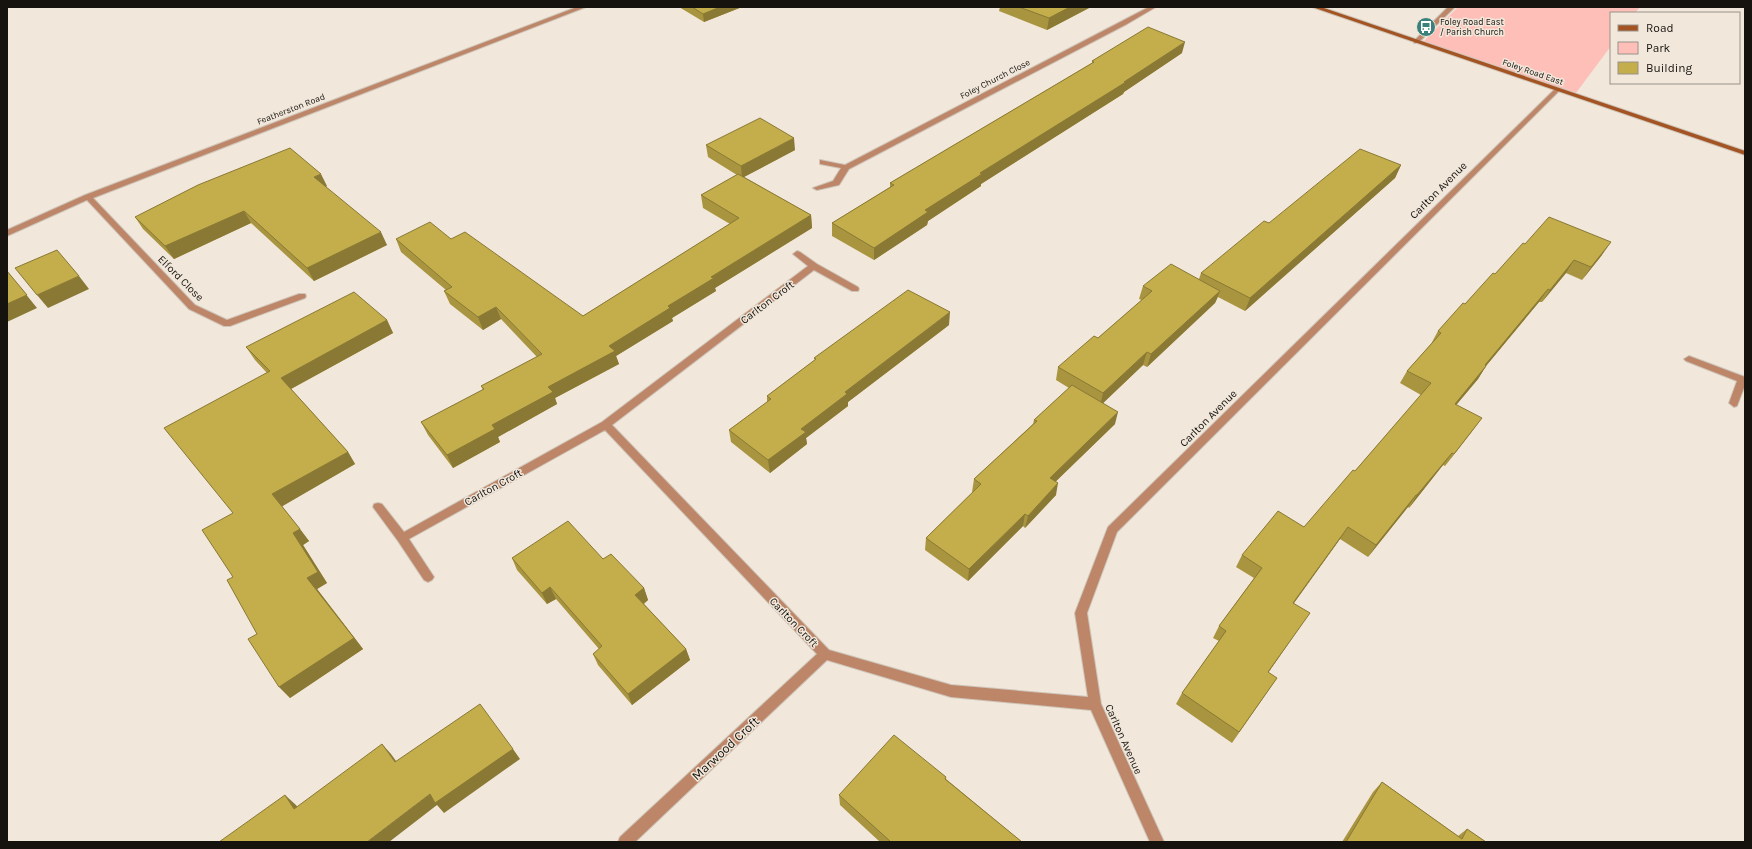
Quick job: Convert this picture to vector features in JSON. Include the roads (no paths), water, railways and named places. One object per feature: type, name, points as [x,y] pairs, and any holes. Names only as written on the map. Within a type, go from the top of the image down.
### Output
[{"type":"main road","name":"Foley Road East","points":[[1315,7],[1745,153]]},
{"type":"street","name":"Featherston Road","points":[[7,233],[88,197],[583,7]]},
{"type":"street","name":"Foley Church Close","points":[[817,188],[836,183],[846,167],[1125,23],[1153,7]]},
{"type":"street","points":[[1416,42],[1452,7]]},
{"type":"street","name":"Carlton Avenue","points":[[1157,842],[1095,704],[1080,613],[1112,530],[1557,90]]},
{"type":"street","points":[[823,162],[846,167]]},
{"type":"street","name":"Elford Close","points":[[88,197],[192,307],[227,324],[302,296]]},
{"type":"street","points":[[798,254],[814,266],[855,289]]},
{"type":"street","name":"Carlton Croft","points":[[402,538],[606,425],[814,266]]},
{"type":"street","points":[[1689,359],[1744,380],[1734,403]]},
{"type":"street","name":"Carlton Croft","points":[[606,425],[825,654],[950,691],[1095,704]]},
{"type":"street","points":[[378,507],[402,538],[428,577]]},
{"type":"street","name":"Marwood Croft","points":[[625,842],[825,654]]},
{"type":"place","name":"Foley Road East / Parish Church","points":[[1426,27]]}]
